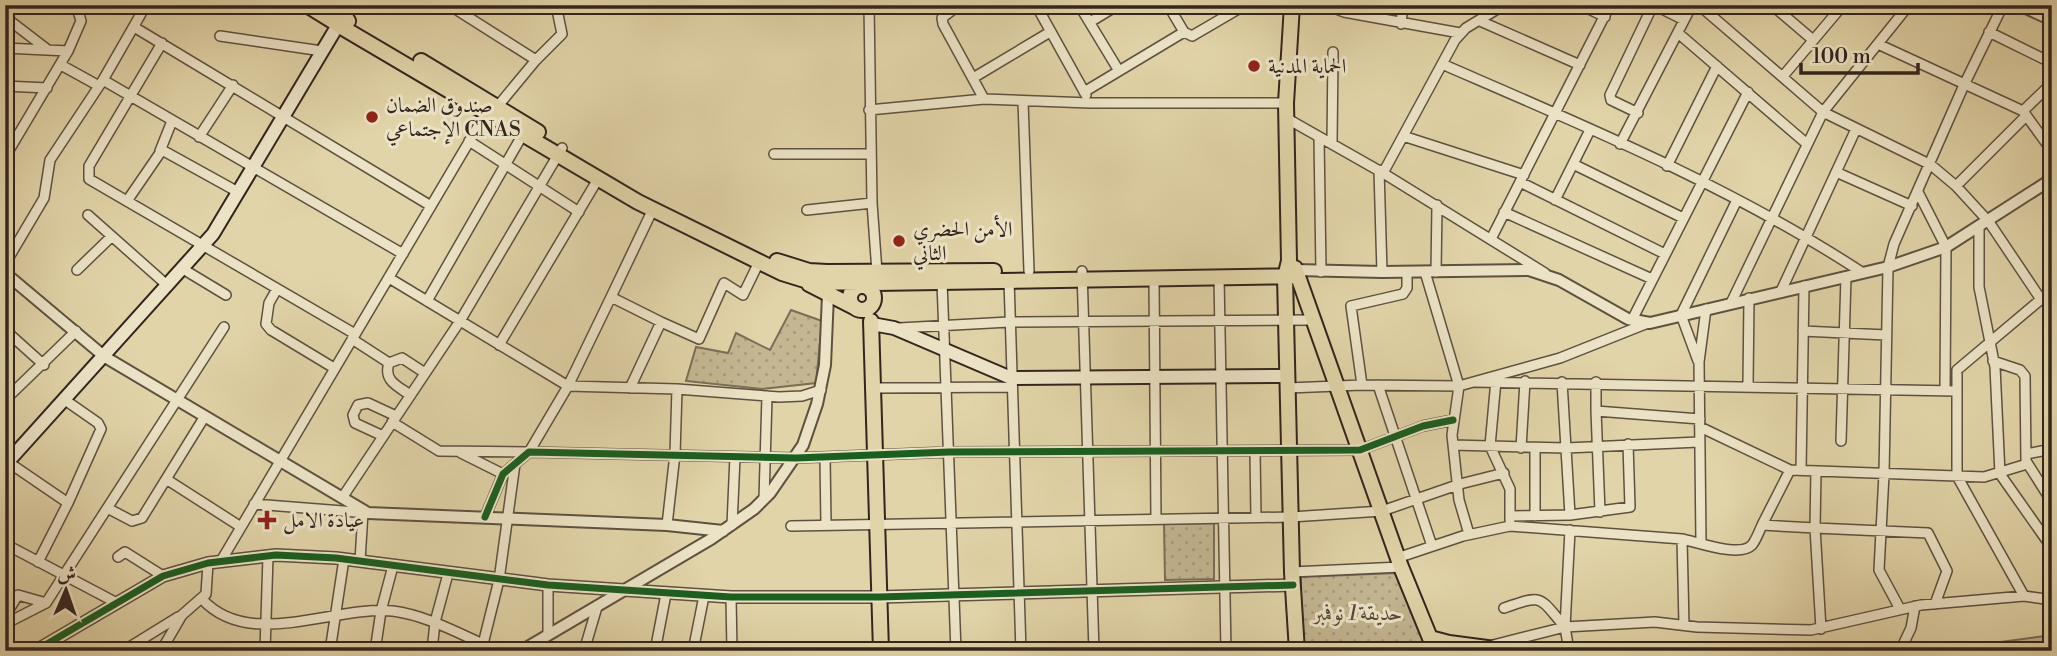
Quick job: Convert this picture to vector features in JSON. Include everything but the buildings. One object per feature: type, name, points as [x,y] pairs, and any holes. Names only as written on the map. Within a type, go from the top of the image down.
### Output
[{"type":"main road","points":[[307,5],[341,16],[560,151],[598,179],[653,209],[759,262],[805,281],[864,315],[1011,382],[1085,378],[1222,377],[1287,382]]},
{"type":"main road","points":[[1292,5],[1286,111],[1293,271],[1287,322],[1287,382],[1292,579],[1297,651]]},
{"type":"main road","points":[[7,464],[203,246],[285,115],[341,16]]},
{"type":"main road","points":[[492,108],[523,134],[780,263],[809,271],[870,282],[1029,271],[1154,279],[1219,278],[1293,271]]},
{"type":"main road","points":[[805,281],[942,282],[1082,275],[1293,271]]},
{"type":"main road","points":[[1293,271],[1315,320],[1336,388],[1429,644],[1448,643],[1510,651]]},
{"type":"main road","points":[[870,282],[864,315],[874,388],[881,651]]},
{"type":"main road","points":[[864,315],[851,296],[870,282]]},
{"type":"street","points":[[5,157],[61,65],[81,21],[78,11],[70,5]]},
{"type":"street","points":[[5,264],[44,198],[50,160],[101,83],[146,5]]},
{"type":"street","points":[[449,5],[536,60]]},
{"type":"street","points":[[221,561],[469,141],[492,108],[562,34],[556,5]]},
{"type":"street","points":[[869,5],[872,203],[870,282]]},
{"type":"street","points":[[960,5],[946,13],[942,18],[943,24],[984,99]]},
{"type":"street","points":[[1079,5],[1119,71]]},
{"type":"street","points":[[1090,22],[1118,5]]},
{"type":"street","points":[[1168,5],[1184,32],[1192,36],[1245,5]]},
{"type":"street","points":[[1326,5],[1401,24],[1460,33]]},
{"type":"street","points":[[1401,24],[1404,5]]},
{"type":"street","points":[[1382,272],[1381,172],[1460,33],[1504,5]]},
{"type":"street","points":[[1581,5],[1605,17]]},
{"type":"street","points":[[1491,239],[1611,5]]},
{"type":"street","points":[[1638,113],[1611,100],[1610,96],[1654,5],[1684,20]]},
{"type":"street","points":[[1620,144],[1692,5]]},
{"type":"street","points":[[1699,5],[1784,75],[1823,112],[1931,165],[1956,186],[2040,298]]},
{"type":"street","points":[[1772,5],[1813,40]]},
{"type":"street","points":[[1784,75],[1843,5]]},
{"type":"street","points":[[1731,303],[1770,217],[1823,112],[1880,45],[1909,5]]},
{"type":"street","points":[[1900,609],[1879,570],[1884,474],[1888,267],[1894,244],[1964,85],[2003,5]]},
{"type":"street","points":[[2019,5],[2052,20]]},
{"type":"street","points":[[1039,7],[1090,103]]},
{"type":"street","points":[[5,17],[48,50]]},
{"type":"street","points":[[1480,21],[1580,65]]},
{"type":"street","points":[[134,27],[285,115],[431,206]]},
{"type":"street","points":[[973,78],[1050,32]]},
{"type":"street","points":[[1084,92],[1184,32]]},
{"type":"street","points":[[1989,32],[2052,63]]},
{"type":"street","points":[[1678,33],[1807,144]]},
{"type":"street","points":[[220,36],[322,51]]},
{"type":"street","points":[[162,43],[87,173],[89,179],[277,289],[353,336],[389,363]]},
{"type":"street","points":[[1880,45],[2024,113],[2052,151]]},
{"type":"street","points":[[5,48],[68,51]]},
{"type":"street","points":[[1332,144],[1333,52]]},
{"type":"street","points":[[1442,64],[1701,182],[1806,236],[1863,273]]},
{"type":"street","points":[[61,65],[130,96],[403,254]]},
{"type":"street","points":[[1667,166],[1717,65]]},
{"type":"street","points":[[1956,186],[2052,83]]},
{"type":"street","points":[[199,137],[233,85]]},
{"type":"street","points":[[5,86],[47,88]]},
{"type":"street","points":[[1632,320],[1748,92]]},
{"type":"street","points":[[869,110],[984,99],[1286,111],[1332,144],[1437,205],[1546,274],[1632,320],[1650,323]]},
{"type":"street","points":[[1023,101],[1029,271]]},
{"type":"street","points":[[127,201],[160,151],[172,121]]},
{"type":"street","points":[[1781,291],[1856,129]]},
{"type":"street","points":[[1555,200],[1590,130]]},
{"type":"street","points":[[427,301],[523,134]]},
{"type":"street","points":[[1320,136],[1321,272]]},
{"type":"street","points":[[1403,136],[1522,178],[1555,200],[1665,254]]},
{"type":"street","points":[[469,141],[579,212]]},
{"type":"street","points":[[160,151],[167,152],[238,192]]},
{"type":"street","points":[[342,498],[460,321],[560,151]]},
{"type":"street","points":[[774,155],[871,154]]},
{"type":"street","points":[[1573,164],[1683,218]]},
{"type":"street","points":[[1836,172],[1912,206]]},
{"type":"street","points":[[499,345],[598,179]]},
{"type":"street","points":[[1287,382],[1336,388],[1362,385],[1459,386],[1560,358],[1650,323],[1888,267],[1946,247],[2052,179]]},
{"type":"street","points":[[1918,192],[1946,247],[1957,476],[2024,596]]},
{"type":"street","points":[[1699,362],[1681,315],[1737,200]]},
{"type":"street","points":[[807,210],[872,203]]},
{"type":"street","points":[[1437,205],[1431,272],[1459,386],[1453,421],[1453,445],[1460,484],[1459,500],[1469,534]]},
{"type":"street","points":[[485,517],[503,474],[529,452],[568,386],[653,209]]},
{"type":"street","points":[[1504,212],[1652,279]]},
{"type":"street","points":[[88,215],[168,286]]},
{"type":"street","points":[[1984,225],[1979,287],[1993,361],[2000,474],[2052,548]]},
{"type":"street","points":[[77,270],[111,237]]},
{"type":"street","points":[[611,297],[699,338],[724,283],[743,295],[759,262]]},
{"type":"street","points":[[183,268],[226,295]]},
{"type":"street","points":[[1293,271],[1509,270],[1546,274]]},
{"type":"street","points":[[1362,385],[1351,306],[1403,294],[1407,288],[1407,272]]},
{"type":"street","points":[[5,273],[105,357],[366,513]]},
{"type":"street","points":[[1082,275],[1094,651]]},
{"type":"street","points":[[1842,441],[1846,277]]},
{"type":"street","points":[[389,278],[568,386],[677,388],[767,396],[802,396],[821,390]]},
{"type":"street","points":[[1219,278],[1226,651]]},
{"type":"street","points":[[1154,279],[1156,519]]},
{"type":"street","points":[[1009,280],[1021,651]]},
{"type":"street","points":[[942,282],[956,651]]},
{"type":"street","points":[[1801,470],[1804,286]]},
{"type":"street","points":[[277,289],[269,303],[266,324],[271,330],[334,368]]},
{"type":"street","points":[[1951,391],[1957,370],[2052,290]]},
{"type":"street","points":[[521,651],[728,528],[764,499],[796,458],[821,390],[828,295]]},
{"type":"street","points":[[1748,385],[1749,299]]},
{"type":"street","points":[[1701,543],[1699,362],[1706,309]]},
{"type":"street","points":[[894,328],[1009,322],[1315,320]]},
{"type":"street","points":[[630,388],[662,322]]},
{"type":"street","points":[[5,624],[46,603],[224,327]]},
{"type":"street","points":[[5,330],[44,365]]},
{"type":"street","points":[[5,400],[76,331]]},
{"type":"street","points":[[1803,331],[1886,335]]},
{"type":"street","points":[[389,363],[402,358],[425,373]]},
{"type":"street","points":[[1993,361],[2020,370],[2025,376],[2026,459],[2052,502]]},
{"type":"street","points":[[389,363],[387,371],[390,380],[410,395]]},
{"type":"street","points":[[1474,382],[1496,380],[1951,391]]},
{"type":"street","points":[[1496,380],[1490,446],[1510,489],[1510,521]]},
{"type":"street","points":[[1521,447],[1525,381]]},
{"type":"street","points":[[874,388],[946,387],[1011,382]]},
{"type":"street","points":[[1562,382],[1570,515]]},
{"type":"street","points":[[1596,383],[1600,512]]},
{"type":"street","points":[[1378,385],[1432,546]]},
{"type":"street","points":[[667,525],[675,454],[677,388]]},
{"type":"street","points":[[764,499],[767,396]]},
{"type":"street","points":[[37,562],[68,503],[101,429],[98,423],[65,400]]},
{"type":"street","points":[[383,436],[355,423],[353,415],[358,405],[368,403],[439,451],[796,458],[876,453],[1360,450],[1423,426],[1453,421]]},
{"type":"street","points":[[1596,411],[1700,423],[1790,470],[1957,476],[2000,474],[2026,459],[2052,449]]},
{"type":"street","points":[[109,509],[138,521],[205,416]]},
{"type":"street","points":[[1453,445],[1566,448],[1699,442]]},
{"type":"street","points":[[35,651],[163,576],[208,563],[268,556],[344,559],[548,585],[731,597],[879,597],[1223,588],[1399,562],[1432,546],[1510,521],[1535,516],[1626,509],[1632,503],[1628,444]]},
{"type":"street","points":[[1535,447],[1535,516]]},
{"type":"street","points":[[460,452],[503,474]]},
{"type":"street","points":[[1255,452],[1256,517]]},
{"type":"street","points":[[728,528],[735,457]]},
{"type":"street","points":[[825,457],[826,525]]},
{"type":"street","points":[[7,464],[68,503]]},
{"type":"street","points":[[202,599],[217,613],[268,624],[336,614],[381,611],[435,622],[486,647],[509,519],[515,464]]},
{"type":"street","points":[[1510,521],[1570,530],[1682,539],[1724,550],[1749,548],[1790,470]]},
{"type":"street","points":[[1816,471],[1815,528],[1821,629]]},
{"type":"street","points":[[791,526],[1017,520],[1223,519],[1382,511],[1460,484],[1504,473]]},
{"type":"street","points":[[166,479],[241,527]]},
{"type":"street","points":[[254,504],[366,513],[728,528]]},
{"type":"street","points":[[360,561],[366,513]]},
{"type":"street","points":[[1762,526],[1928,533],[1947,571],[1935,604]]},
{"type":"street","points":[[1569,651],[1565,627],[1570,530]]},
{"type":"street","points":[[1682,539],[1684,625]]},
{"type":"street","points":[[7,548],[115,602]]},
{"type":"street","points":[[118,557],[125,552],[163,576]]},
{"type":"street","points":[[265,651],[268,624],[268,556]]},
{"type":"street","points":[[330,651],[344,559]]},
{"type":"street","points":[[123,651],[202,599],[208,589],[208,563]]},
{"type":"street","points":[[375,651],[381,611],[393,566]]},
{"type":"street","points":[[432,651],[435,622],[448,574]]},
{"type":"street","points":[[548,585],[548,635]]},
{"type":"street","points":[[655,651],[666,594]]},
{"type":"street","points":[[5,616],[18,595],[46,603]]},
{"type":"street","points":[[693,651],[704,596]]},
{"type":"street","points":[[1480,649],[1565,627],[1655,622],[1821,629],[1915,606],[2024,596],[2052,600]]},
{"type":"street","points":[[731,597],[732,651]]},
{"type":"street","points":[[1504,608],[1533,598],[1543,600],[1565,627]]},
{"type":"street","points":[[1900,651],[1911,628],[1915,606]]},
{"type":"street","points":[[584,651],[597,607]]},
{"type":"street","points":[[161,651],[181,615]]},
{"type":"green space","points":[[791,310],[822,321],[816,383],[762,389],[686,381],[696,347],[728,353],[736,333],[770,350]]},
{"type":"green space","points":[[1214,523],[1214,579],[1165,580],[1164,524]]},
{"type":"green space","name":"حديقة 1 نوفمبر","points":[[1397,573],[1424,636],[1423,651],[1301,651],[1301,577]]},
{"type":"green space","points":[[2052,635],[2052,651],[1933,651]]},
{"type":"cycle path","points":[[485,517],[503,474],[529,452],[796,458],[949,452],[1360,450],[1423,426],[1453,420]]},
{"type":"cycle path","points":[[35,651],[163,576],[208,563],[276,555],[336,558],[548,585],[731,597],[879,597],[1293,585]]},
{"type":"place","name":"الحماية المدنية","points":[[1254,66]]},
{"type":"place","name":"صندوق الضمان الإجتماعي CNAS","points":[[372,117]]},
{"type":"place","name":"الأمن الحضري الثاني","points":[[899,241]]},
{"type":"place","name":"عيادة الامل","points":[[267,520]]}]
